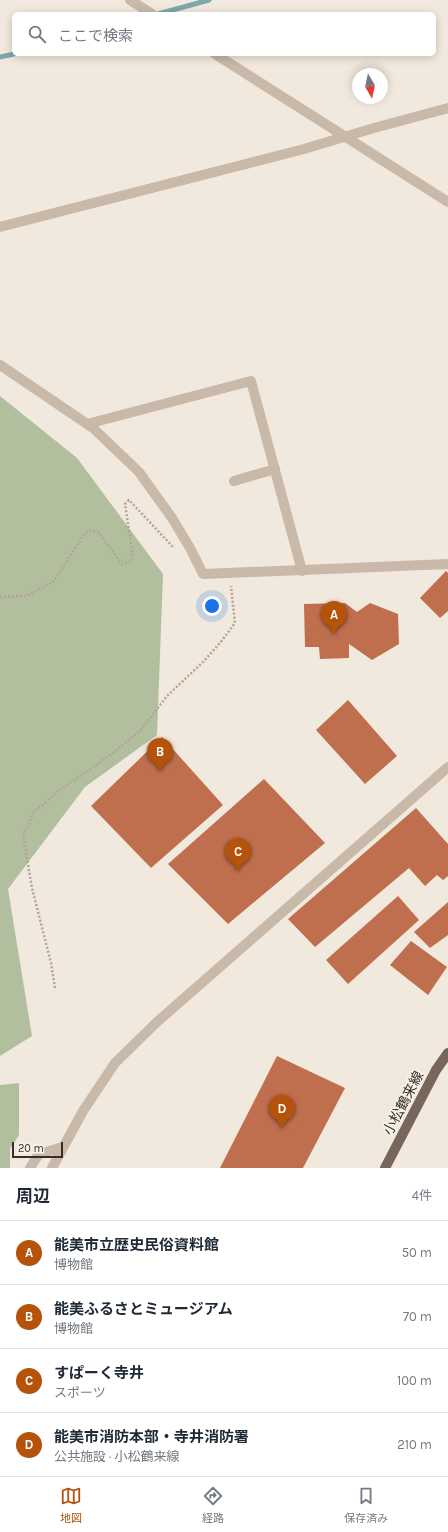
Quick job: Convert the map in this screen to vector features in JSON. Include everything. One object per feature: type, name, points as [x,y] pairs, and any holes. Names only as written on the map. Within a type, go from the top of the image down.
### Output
[{"type":"main road","name":"小松鶴来線","points":[[385,1168],[436,1070],[448,1053]]},
{"type":"street","points":[[132,2],[149,12]]},
{"type":"street","points":[[218,56],[448,202]]},
{"type":"street","points":[[0,227],[304,149],[344,136],[448,108]]},
{"type":"street","points":[[0,365],[87,424],[139,472],[172,518],[190,548],[203,574],[448,564]]},
{"type":"street","points":[[87,424],[251,380],[302,571]]},
{"type":"street","points":[[234,481],[275,469]]},
{"type":"street","points":[[52,1168],[83,1111],[120,1058],[157,1022],[448,767]]},
{"type":"street","points":[[30,1168],[39,1154],[63,1147]]},
{"type":"path","points":[[0,597],[26,596],[53,582],[84,534],[90,530],[99,533],[122,564],[130,562],[133,557],[125,504],[129,500],[176,550]]},
{"type":"path","points":[[55,988],[52,962],[32,888],[23,836],[34,812],[57,792],[109,756],[140,731],[167,696],[204,661],[220,643],[235,623],[230,573]]},
{"type":"green space","points":[[0,396],[77,458],[163,574],[157,735],[85,787],[8,889],[32,1036],[0,1056]]},
{"type":"green space","points":[[19,1083],[19,1135],[10,1149],[10,1168],[0,1168],[0,1085]]},
{"type":"building","points":[[446,571],[448,573],[448,611],[440,618],[420,598]]},
{"type":"building","points":[[345,603],[357,612],[370,603],[398,614],[399,644],[372,660],[349,644],[349,658],[320,659],[319,647],[305,647],[304,604]]},
{"type":"building","points":[[348,700],[397,756],[365,784],[316,730]]},
{"type":"building","points":[[162,737],[223,805],[151,868],[91,806]]},
{"type":"building","points":[[264,779],[325,843],[228,924],[168,864]]},
{"type":"building","points":[[416,808],[448,844],[448,876],[443,880],[437,875],[425,886],[409,868],[315,947],[288,919]]},
{"type":"building","points":[[398,896],[419,920],[348,984],[326,960]]},
{"type":"building","points":[[448,902],[448,935],[430,948],[414,932]]},
{"type":"building","points":[[411,941],[447,967],[428,995],[390,965]]},
{"type":"building","points":[[277,1056],[345,1088],[303,1168],[220,1168]]},
{"type":"waterway","points":[[165,12],[209,0]]},
{"type":"waterway","points":[[0,57],[12,54]]},
{"type":"place","name":"能美市立歴史民俗資料館","points":[[334,634]]},
{"type":"place","name":"能美ふるさとミュージアム","points":[[160,771]]},
{"type":"place","name":"すぱーく寺井","points":[[238,871]]},
{"type":"place","name":"能美市消防本部・寺井消防署","points":[[282,1128]]}]
